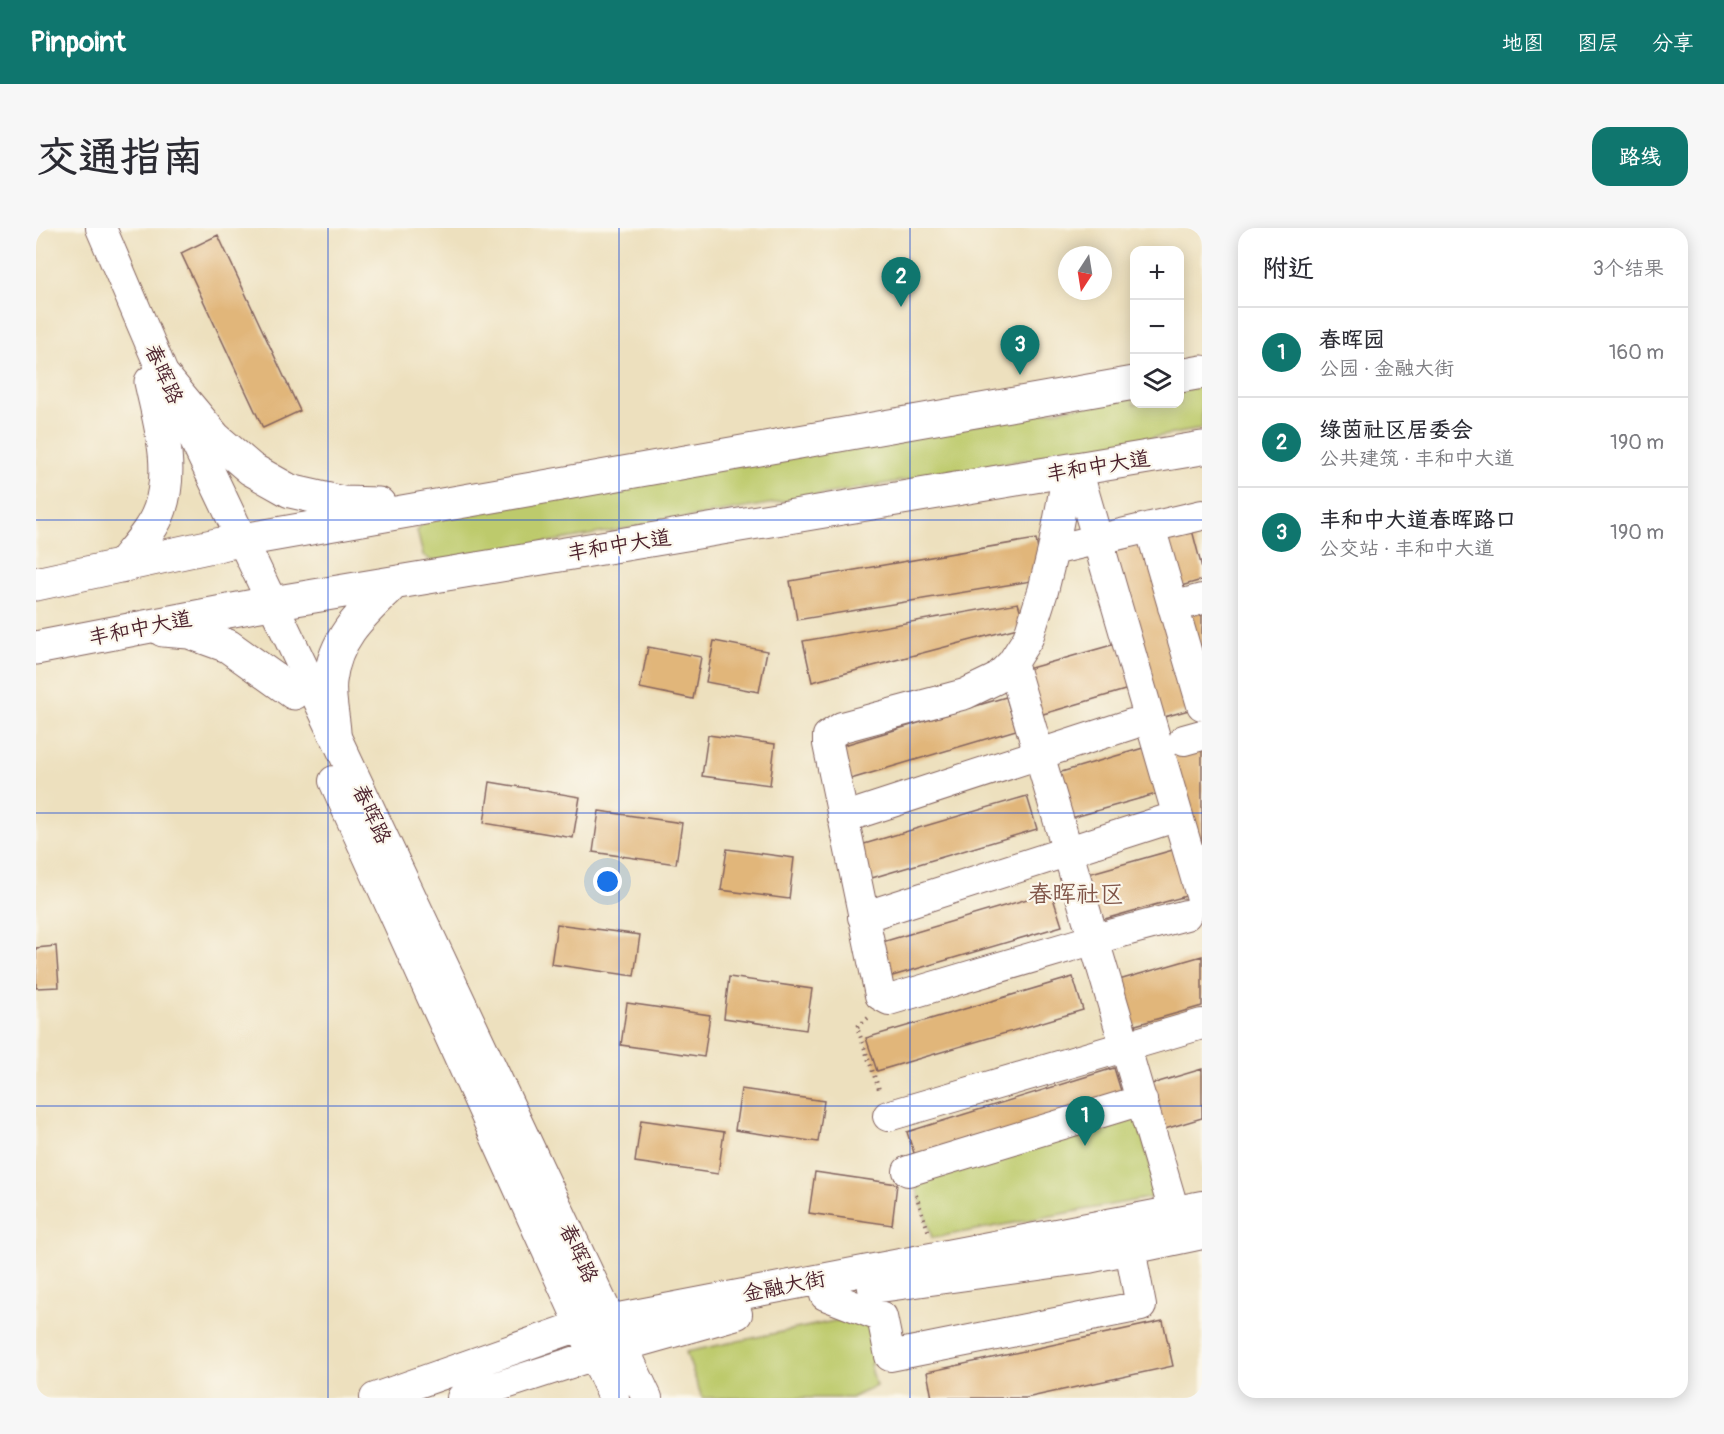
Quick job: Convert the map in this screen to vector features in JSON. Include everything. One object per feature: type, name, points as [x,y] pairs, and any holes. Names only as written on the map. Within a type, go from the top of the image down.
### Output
[{"type":"main road","points":[[1184,375],[1202,372]]},
{"type":"main road","points":[[158,380],[215,438],[251,469],[290,491],[343,502],[435,506]]},
{"type":"main road","points":[[121,566],[160,510],[166,482],[165,446],[158,380]]},
{"type":"main road","points":[[36,584],[235,542],[1130,384]]},
{"type":"main road","name":"丰和中大道","points":[[36,648],[263,604],[1202,448]]},
{"type":"main road","points":[[334,732],[330,682],[338,650],[353,622],[394,583]]},
{"type":"main road","points":[[134,629],[189,632],[228,646],[294,693]]},
{"type":"street","name":"春晖路","points":[[78,228],[158,380],[263,604],[334,732],[605,1330],[595,1356],[614,1398]]},
{"type":"street","name":"春晖路","points":[[101,228],[158,380]]},
{"type":"street","points":[[1073,470],[1098,539],[1178,816],[1194,907],[889,1000],[879,995],[828,736],[843,727],[965,694],[996,679],[1012,663],[1028,638],[1073,470]]},
{"type":"street","points":[[1053,550],[1202,515]]},
{"type":"street","points":[[1150,527],[1173,607],[1197,673],[1202,705]]},
{"type":"street","points":[[1173,607],[1202,599]]},
{"type":"street","name":"春晖路","points":[[263,604],[294,693],[605,1330],[647,1398]]},
{"type":"street","points":[[1012,663],[1142,1100],[1188,1208]]},
{"type":"street","points":[[843,818],[1132,724]]},
{"type":"street","points":[[863,917],[1178,816]]},
{"type":"street","points":[[888,1116],[1202,1024]]},
{"type":"street","points":[[908,1171],[1142,1100]]},
{"type":"street","name":"金融大街","points":[[375,1398],[605,1330],[1188,1208]]},
{"type":"street","name":"金融大街","points":[[605,1330],[717,1319],[825,1295],[1088,1258],[1202,1234]]},
{"type":"street","points":[[825,1295],[882,1317],[890,1356],[1141,1306],[1130,1249]]},
{"type":"street","points":[[462,1398],[554,1367],[595,1356]]},
{"type":"green space","points":[[1202,386],[1202,429],[433,562],[423,555],[417,531],[426,519],[1130,398],[1130,408],[1184,408],[1184,388]]},
{"type":"green space","points":[[1136,1113],[1159,1196],[932,1238],[914,1180]]},
{"type":"green space","points":[[853,1317],[872,1320],[881,1360],[870,1364],[876,1386],[851,1398],[702,1398],[686,1352]]},
{"type":"building","points":[[218,235],[300,411],[263,428],[181,253]]},
{"type":"building","points":[[1192,530],[1202,568],[1202,580],[1174,588],[1161,539]]},
{"type":"building","points":[[1036,539],[1043,579],[797,620],[790,581]]},
{"type":"building","points":[[1151,541],[1196,708],[1157,719],[1112,552]]},
{"type":"building","points":[[1018,603],[1025,626],[812,682],[803,641]]},
{"type":"building","points":[[1202,611],[1202,664],[1187,615]]},
{"type":"building","points":[[714,641],[767,651],[759,692],[706,682]]},
{"type":"building","points":[[1119,643],[1132,688],[1033,717],[1020,671]]},
{"type":"building","points":[[648,647],[701,657],[693,699],[640,688]]},
{"type":"building","points":[[1006,697],[1016,730],[844,781],[834,748]]},
{"type":"building","points":[[708,735],[775,744],[770,785],[702,776]]},
{"type":"building","points":[[1202,742],[1202,853],[1171,751]]},
{"type":"building","points":[[1150,746],[1163,792],[1064,820],[1051,775]]},
{"type":"building","points":[[490,782],[580,797],[573,838],[484,823]]},
{"type":"building","points":[[1027,796],[1037,829],[865,880],[854,847]]},
{"type":"building","points":[[599,811],[682,823],[676,864],[593,852]]},
{"type":"building","points":[[1180,848],[1193,894],[1094,922],[1081,876]]},
{"type":"building","points":[[727,849],[794,858],[789,899],[721,890]]},
{"type":"building","points":[[1051,892],[1062,926],[889,977],[879,943]]},
{"type":"building","points":[[557,924],[640,935],[634,976],[551,964]]},
{"type":"building","points":[[56,946],[59,987],[36,988],[36,948]]},
{"type":"building","points":[[1202,956],[1202,1006],[1125,1028],[1112,982]]},
{"type":"building","points":[[729,977],[812,989],[806,1030],[724,1018]]},
{"type":"building","points":[[1073,977],[1083,1010],[877,1071],[866,1038]]},
{"type":"building","points":[[627,1003],[710,1015],[704,1057],[621,1045]]},
{"type":"building","points":[[1114,1068],[1124,1101],[918,1165],[907,1132]]},
{"type":"building","points":[[1202,1069],[1202,1118],[1158,1131],[1145,1086]]},
{"type":"building","points":[[741,1089],[824,1101],[818,1142],[735,1130]]},
{"type":"building","points":[[641,1120],[724,1132],[718,1174],[635,1162]]},
{"type":"building","points":[[815,1172],[897,1184],[892,1225],[809,1213]]},
{"type":"building","points":[[1163,1321],[1173,1366],[1026,1398],[932,1398],[927,1372]]},
{"type":"place","name":"绿茵社区居委会","points":[[901,307]]},
{"type":"place","name":"丰和中大道春晖路口","points":[[1020,375]]},
{"type":"place","name":"春晖园","points":[[1085,1146]]},
{"type":"district","name":"春晖社区","points":[[1076,894]]}]
